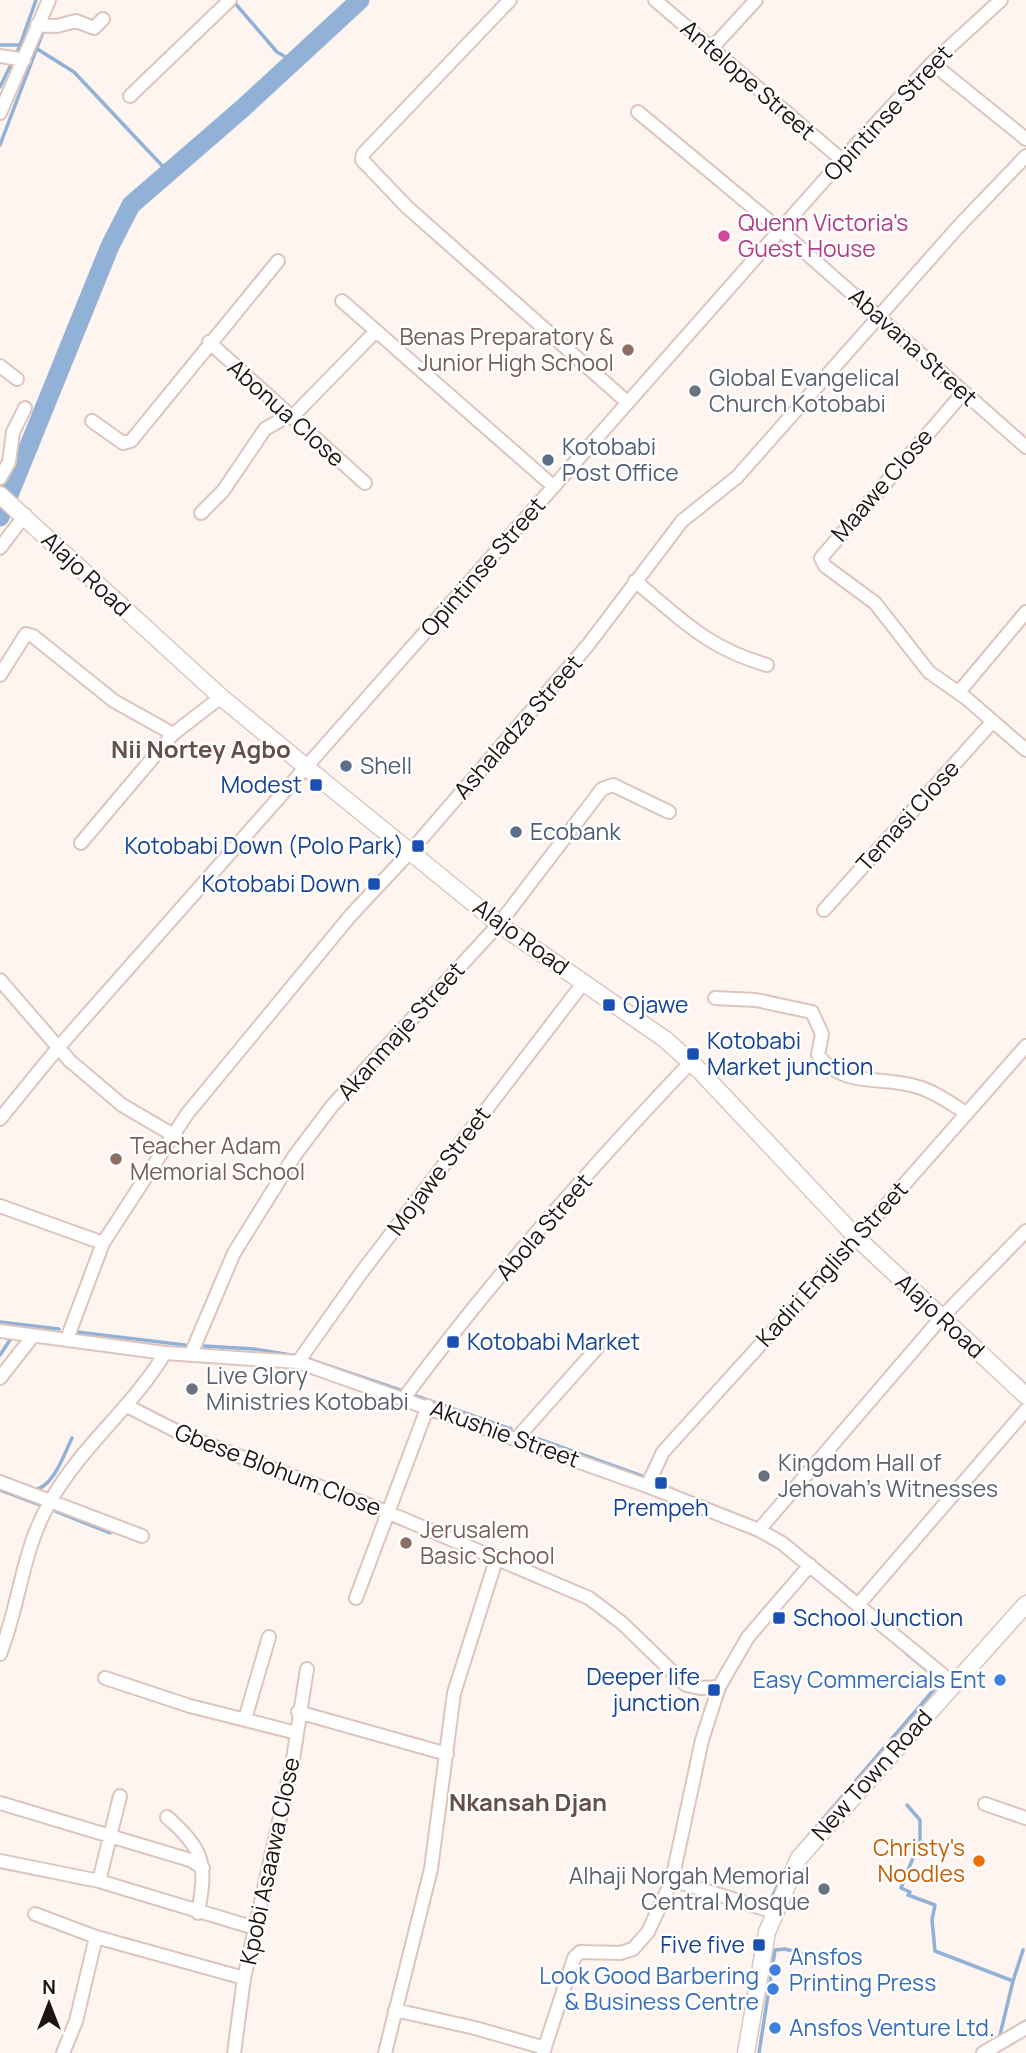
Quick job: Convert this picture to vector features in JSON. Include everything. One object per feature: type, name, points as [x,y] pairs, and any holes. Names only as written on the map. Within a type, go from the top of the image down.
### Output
[{"type":"street","points":[[0,113],[49,0]]},
{"type":"street","points":[[130,96],[230,0]]},
{"type":"street","points":[[510,0],[363,154],[362,160],[407,207],[627,402]]},
{"type":"street","name":"Antelope Street","points":[[655,0],[842,160]]},
{"type":"street","points":[[712,48],[756,0]]},
{"type":"street","name":"Opintinse Street","points":[[0,1119],[57,1049],[842,160],[932,63],[1001,0]]},
{"type":"street","points":[[37,25],[57,26],[76,21],[94,28],[103,19]]},
{"type":"street","points":[[0,56],[24,60]]},
{"type":"street","points":[[932,63],[1026,139]]},
{"type":"street","name":"Abavana Street","points":[[638,112],[780,230],[1026,447]]},
{"type":"street","name":"Ashaladza Street","points":[[67,1339],[103,1243],[187,1114],[351,915],[411,851],[588,645],[682,521],[737,477],[877,316],[1026,156]]},
{"type":"street","points":[[92,421],[123,443],[131,441],[209,342],[278,261]]},
{"type":"street","points":[[342,301],[554,486]]},
{"type":"street","points":[[201,513],[223,491],[265,429],[290,417],[376,331]]},
{"type":"street","name":"Abonua Close","points":[[209,342],[365,483]]},
{"type":"street","points":[[0,366],[17,379]]},
{"type":"street","name":"Maawe Close","points":[[959,692],[914,657],[875,603],[825,566],[821,554],[963,393]]},
{"type":"street","points":[[0,478],[9,462],[13,432],[25,408]]},
{"type":"street","name":"Alajo Road","points":[[0,495],[24,514],[80,571],[221,696],[307,767],[499,924],[638,1018],[691,1062],[857,1238],[1026,1396]]},
{"type":"street","points":[[0,548],[24,514]]},
{"type":"street","points":[[635,581],[709,642],[735,655],[767,664]]},
{"type":"street","points":[[1026,612],[959,692],[1026,750]]},
{"type":"street","points":[[0,675],[26,634],[33,636],[114,701],[173,734]]},
{"type":"street","points":[[81,843],[173,734],[221,696]]},
{"type":"street","name":"Temasi Close","points":[[824,910],[993,721]]},
{"type":"street","name":"Akanmaje Street","points":[[191,1354],[234,1253],[295,1155],[332,1106],[499,924],[602,789],[613,785],[669,812]]},
{"type":"street","points":[[0,980],[57,1049],[122,1105],[174,1136]]},
{"type":"street","name":"Mojawe Street","points":[[299,1362],[378,1251],[583,982]]},
{"type":"street","points":[[715,998],[750,999],[812,1012],[821,1028],[822,1039],[818,1051],[821,1059],[847,1078],[865,1081],[883,1079],[925,1089],[966,1113]]},
{"type":"street","name":"Kadiri English Street","points":[[647,1486],[663,1452],[1026,1046]]},
{"type":"street","name":"Abola Street","points":[[404,1398],[440,1349],[557,1211],[691,1062]]},
{"type":"street","points":[[0,1206],[103,1243]]},
{"type":"street","points":[[759,1530],[942,1318],[1024,1235]]},
{"type":"street","name":"Akushie Street","points":[[0,1331],[165,1353],[299,1362],[647,1486],[759,1530],[810,1564],[954,1684]]},
{"type":"street","points":[[0,1378],[33,1336]]},
{"type":"street","points":[[517,1438],[597,1348]]},
{"type":"street","points":[[0,1654],[19,1598],[24,1562],[50,1502],[90,1445],[127,1406],[165,1353]]},
{"type":"street","name":"Gbese Blohum Close","points":[[127,1406],[186,1436],[387,1511],[596,1602],[622,1623],[685,1685],[719,1687]]},
{"type":"street","points":[[356,1598],[428,1406]]},
{"type":"street","points":[[859,1605],[1026,1410]]},
{"type":"street","points":[[0,1482],[142,1536]]},
{"type":"street","points":[[385,2053],[430,1869],[454,1693],[497,1557]]},
{"type":"street","points":[[396,2010],[475,2028],[544,2051],[574,1958],[580,1952],[620,1953],[633,1949],[648,1932],[672,1881],[702,1740],[719,1687],[748,1637],[810,1564]]},
{"type":"street","name":"New Town Road","points":[[746,2053],[760,1966],[774,1912],[808,1846],[1026,1604]]},
{"type":"street","points":[[245,1719],[269,1637]]},
{"type":"street","name":"Kpobi Asaawa Close","points":[[234,2053],[244,1978],[307,1669]]},
{"type":"street","points":[[105,1678],[190,1706],[296,1733]]},
{"type":"street","points":[[298,1712],[447,1754]]},
{"type":"street","points":[[99,1881],[120,1796]]},
{"type":"street","points":[[0,1803],[190,1860],[203,1868]]},
{"type":"street","points":[[985,1804],[1026,1818]]},
{"type":"street","points":[[167,1817],[197,1848],[203,1868],[198,1913]]},
{"type":"street","points":[[0,1861],[99,1881],[255,1928]]},
{"type":"street","points":[[672,1881],[774,1912]]},
{"type":"street","points":[[35,1914],[96,1937],[244,1978]]},
{"type":"street","points":[[62,2053],[76,2021],[96,1937]]},
{"type":"street","points":[[983,2053],[1026,2028]]},
{"type":"waterway","points":[[0,87],[19,48],[36,0]]},
{"type":"waterway","points":[[50,13],[55,0]]},
{"type":"waterway","points":[[0,517],[110,246],[131,205],[243,108],[360,0]]},
{"type":"waterway","points":[[234,2],[277,52],[295,62]]},
{"type":"waterway","points":[[0,145],[43,32]]},
{"type":"waterway","points":[[0,45],[22,45]]},
{"type":"waterway","points":[[34,47],[74,72],[169,173]]},
{"type":"waterway","points":[[0,1322],[59,1329]]},
{"type":"waterway","points":[[77,1332],[185,1345]]},
{"type":"waterway","points":[[0,1355],[10,1340]]},
{"type":"waterway","points":[[204,1346],[254,1349],[297,1356]]},
{"type":"waterway","points":[[305,1358],[403,1391]]},
{"type":"waterway","points":[[1015,1375],[1026,1385]]},
{"type":"waterway","points":[[413,1395],[511,1429]]},
{"type":"waterway","points":[[533,1437],[642,1476]]},
{"type":"waterway","points":[[33,1490],[46,1484],[52,1477],[72,1438]]},
{"type":"waterway","points":[[659,1484],[672,1489]]},
{"type":"waterway","points":[[0,1490],[43,1506]]},
{"type":"waterway","points":[[50,1509],[110,1533]]},
{"type":"waterway","points":[[789,1541],[858,1597]]},
{"type":"waterway","points":[[867,1605],[893,1626]]},
{"type":"waterway","points":[[907,1654],[941,1682]]},
{"type":"waterway","points":[[798,1848],[943,1679]]},
{"type":"waterway","points":[[907,1805],[920,1820],[920,1840],[901,1888],[910,1892],[908,1895],[935,1905],[932,1920],[935,1951],[1013,1981],[999,2039]]},
{"type":"waterway","points":[[767,1907],[787,1867]]},
{"type":"waterway","points":[[746,2009],[758,1941]]},
{"type":"waterway","points":[[759,2053],[775,1950],[785,1949],[823,1959]]},
{"type":"waterway","points":[[1013,1981],[1023,1950]]},
{"type":"waterway","points":[[1007,2032],[1026,2021]]},
{"type":"place","name":"Quenn Victoria's Guest House","points":[[724,236]]},
{"type":"place","name":"Benas Preparatory & Junior High School","points":[[628,350]]},
{"type":"place","name":"Global Evangelical Church Kotobabi","points":[[695,391]]},
{"type":"place","name":"Kotobabi Post Office","points":[[548,460]]},
{"type":"place","name":"Shell","points":[[346,766]]},
{"type":"place","name":"Modest","points":[[316,785]]},
{"type":"place","name":"Ecobank","points":[[516,832]]},
{"type":"place","name":"Kotobabi Down (Polo Park)","points":[[418,846]]},
{"type":"place","name":"Kotobabi Down","points":[[374,884]]},
{"type":"place","name":"Ojawe","points":[[609,1005]]},
{"type":"place","name":"Kotobabi Market junction","points":[[693,1054]]},
{"type":"place","name":"Teacher Adam Memorial School","points":[[116,1159]]},
{"type":"place","name":"Kotobabi Market","points":[[453,1342]]},
{"type":"place","name":"Live Glory Ministries Kotobabi","points":[[192,1389]]},
{"type":"place","name":"Kingdom Hall of Jehovah's Witnesses","points":[[764,1476]]},
{"type":"place","name":"Prempeh","points":[[661,1483]]},
{"type":"place","name":"Jerusalem Basic School","points":[[406,1543]]},
{"type":"place","name":"School Junction","points":[[779,1618]]},
{"type":"place","name":"Easy Commercials Ent","points":[[1000,1680]]},
{"type":"place","name":"Deeper life junction","points":[[714,1690]]},
{"type":"place","name":"Christy's Noodles","points":[[979,1861]]},
{"type":"place","name":"Alhaji Norgah Memorial Central Mosque","points":[[824,1889]]},
{"type":"place","name":"Five five","points":[[759,1945]]},
{"type":"place","name":"Ansfos Printing Press","points":[[775,1970]]},
{"type":"place","name":"Look Good Barbering & Business Centre","points":[[773,1989]]},
{"type":"place","name":"Ansfos Venture Ltd.","points":[[775,2028]]},
{"type":"district","name":"Nii Nortey Agbo","points":[[201,750]]},
{"type":"district","name":"Nkansah Djan","points":[[528,1803]]}]
